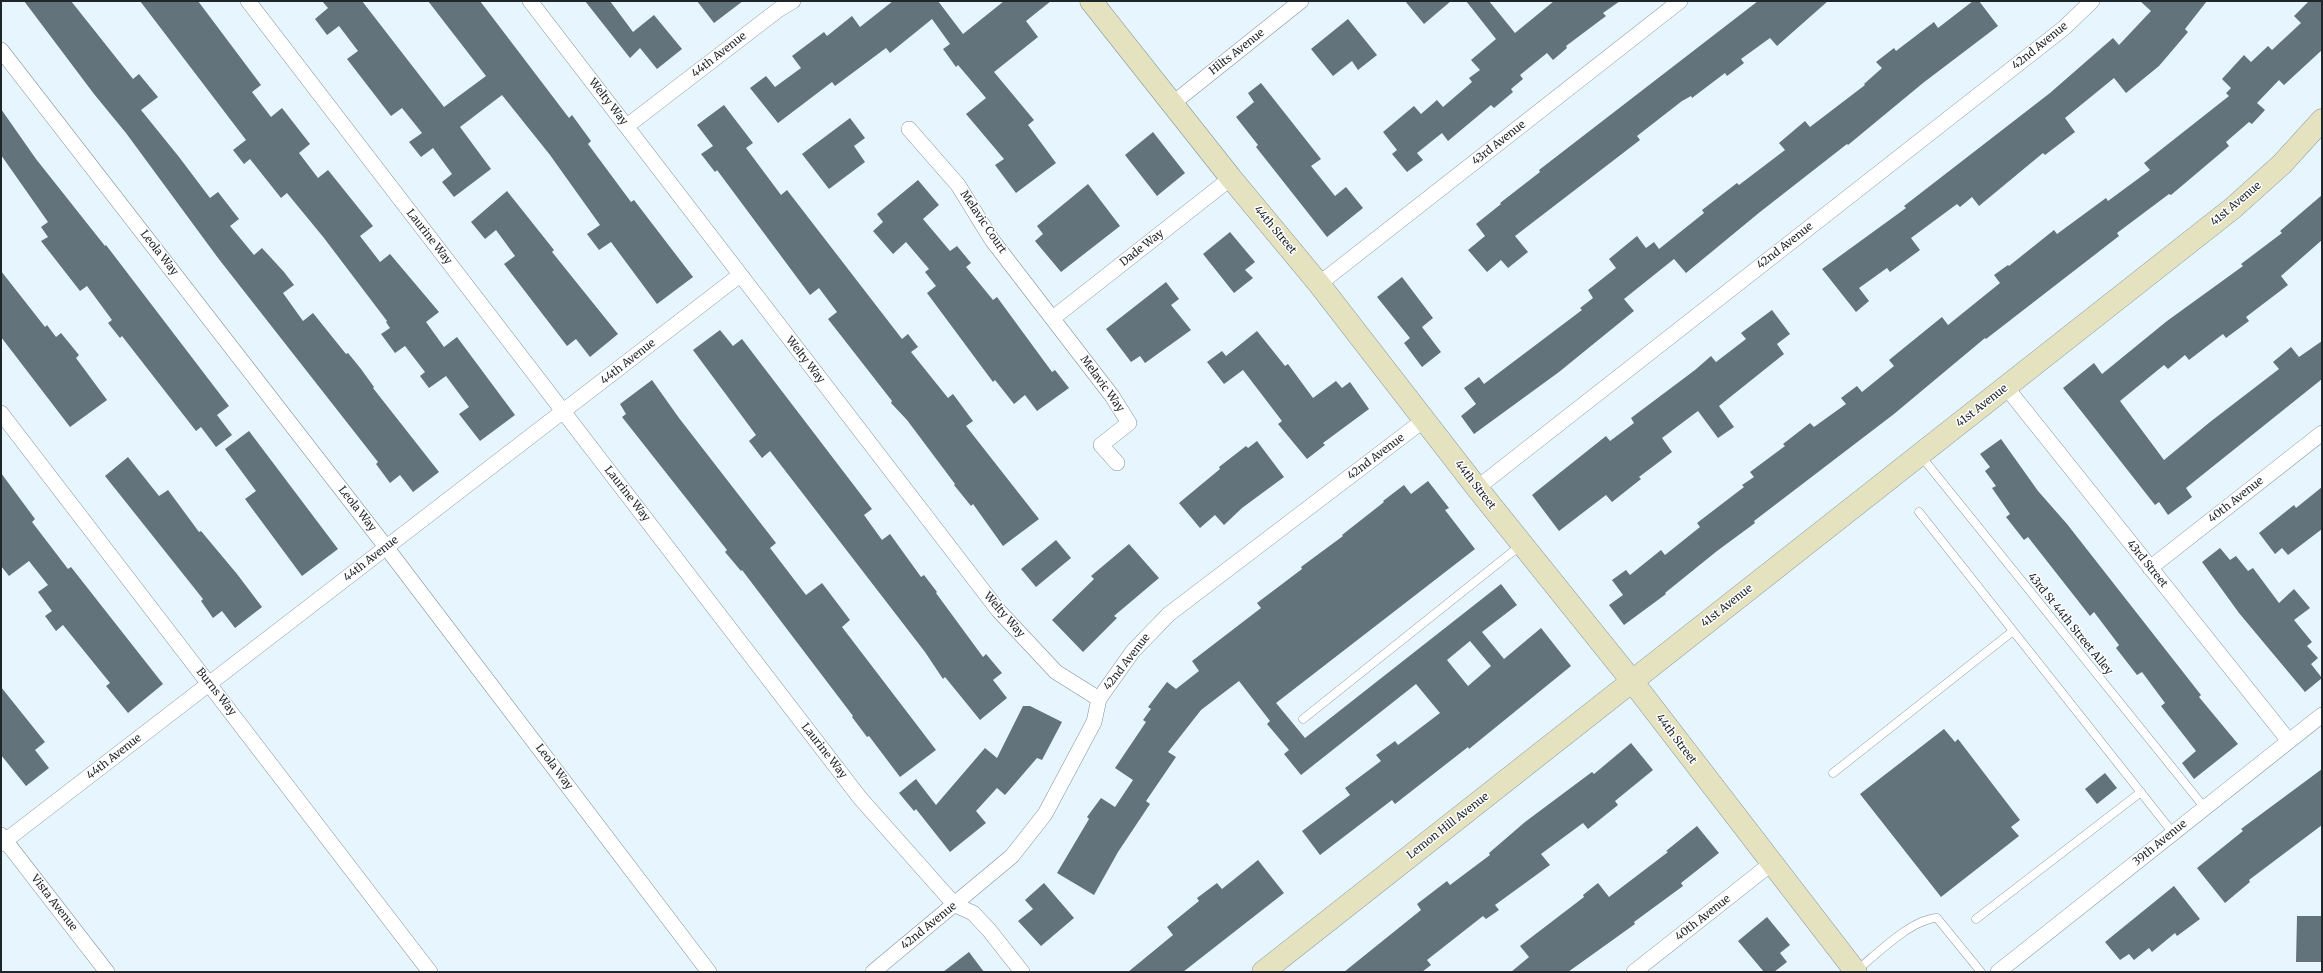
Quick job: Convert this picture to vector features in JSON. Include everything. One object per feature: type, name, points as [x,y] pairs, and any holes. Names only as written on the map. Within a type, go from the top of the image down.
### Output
[{"type":"street","name":"Laurine Way","points":[[248,1],[860,798],[955,905],[973,913],[989,930],[1022,972]]},
{"type":"street","name":"Welty Way","points":[[530,1],[998,610],[1056,672],[1099,699]]},
{"type":"street","name":"44th Avenue","points":[[627,126],[778,10],[793,1]]},
{"type":"street","name":"44th Street","points":[[1091,1],[1231,178],[1319,284],[1521,544],[1632,681],[1855,972]]},
{"type":"street","name":"Hilts Avenue","points":[[1172,104],[1301,1]]},
{"type":"street","name":"43rd Avenue","points":[[1319,284],[1680,1]]},
{"type":"street","name":"42nd Avenue","points":[[1477,488],[2064,28],[2092,1]]},
{"type":"street","name":"Leola Way","points":[[1,50],[386,547],[709,972]]},
{"type":"street","name":"41st Avenue","points":[[1632,681],[2233,208],[2282,164],[2322,120]]},
{"type":"street","name":"Melavic Court","points":[[909,130],[958,185],[992,240],[1053,318]]},
{"type":"street","name":"Dade Way","points":[[1053,318],[1231,178]]},
{"type":"street","name":"44th Avenue","points":[[2,840],[209,684],[740,275]]},
{"type":"street","name":"Melavic Way","points":[[1053,318],[1112,396],[1129,423],[1101,445],[1117,463]]},
{"type":"street","name":"43rd Street","points":[[2006,387],[2289,741]]},
{"type":"street","name":"Burns Way","points":[[1,413],[430,972]]},
{"type":"street","name":"42nd Avenue","points":[[873,972],[1012,856],[1044,814],[1094,722],[1099,699],[1133,651],[1169,614],[1424,420]]},
{"type":"street","name":"40th Avenue","points":[[2150,568],[2322,433]]},
{"type":"street","name":"Lemon Hill Avenue","points":[[1263,972],[1632,681]]},
{"type":"street","name":"39th Avenue","points":[[1998,972],[2204,807],[2322,715]]},
{"type":"street","name":"Vista Avenue","points":[[2,840],[107,972]]},
{"type":"street","name":"40th Avenue","points":[[1634,972],[1772,863]]},
{"type":"lane","name":"43rd St 44th Street Alley","points":[[1920,455],[2204,807]]},
{"type":"lane","points":[[1919,512],[2173,833]]},
{"type":"lane","points":[[1303,719],[1521,544]]},
{"type":"lane","points":[[1833,774],[2013,631]]},
{"type":"lane","points":[[1976,919],[2141,792]]},
{"type":"lane","points":[[1855,972],[1912,927],[1927,919],[1937,918],[1981,972]]},
{"type":"building","points":[[24,1],[71,1],[133,79],[139,74],[158,97],[141,110],[210,198],[218,192],[239,219],[230,226],[254,255],[262,248],[294,285],[283,293],[303,321],[313,313],[346,354],[348,353],[361,369],[374,387],[373,388],[439,472],[413,492],[400,475],[390,483],[376,464],[378,462],[218,258],[126,133],[94,94]]},
{"type":"building","points":[[140,1],[198,1],[261,85],[252,92],[271,117],[282,108],[310,144],[299,153],[318,178],[328,170],[373,226],[360,236],[380,262],[390,254],[439,312],[426,322],[444,347],[457,337],[515,415],[480,441],[459,414],[469,407],[446,376],[429,388],[420,376],[425,372],[405,346],[395,353],[381,334],[390,328],[386,322],[387,321],[324,238],[287,193],[281,198],[250,159],[244,164],[233,150],[246,140]]},
{"type":"building","points":[[322,1],[362,1],[444,107],[486,76],[428,1],[480,1],[569,118],[572,115],[591,141],[588,144],[631,202],[634,200],[693,277],[657,304],[611,242],[599,250],[587,234],[600,225],[550,155],[502,95],[460,127],[491,169],[454,197],[442,182],[452,174],[433,148],[421,157],[409,142],[422,133],[402,108],[391,116],[347,59],[358,51],[339,26],[327,35],[315,19],[328,8]]},
{"type":"building","points":[[585,1],[610,1],[633,32],[654,15],[682,49],[657,69],[640,48],[630,58]]},
{"type":"building","points":[[697,1],[743,1],[714,23]]},
{"type":"building","points":[[893,1],[938,1],[963,34],[1004,1],[1051,1],[1026,21],[1038,37],[994,72],[1034,120],[1028,125],[1056,163],[1016,193],[995,165],[1004,159],[966,114],[986,98],[958,65],[956,67],[943,49],[950,44],[932,19],[890,53],[886,48],[835,86],[832,82],[778,123],[750,88],[766,76],[775,87],[801,68],[792,56],[824,32],[827,36],[852,16],[860,27]]},
{"type":"building","points":[[1405,1],[1451,1],[1424,24]]},
{"type":"building","points":[[1466,1],[1489,1],[1515,33],[1554,1],[1620,1],[1603,13],[1606,16],[1566,46],[1567,48],[1553,60],[1547,53],[1520,75],[1523,79],[1511,89],[1513,92],[1494,108],[1491,105],[1448,141],[1442,133],[1417,153],[1423,160],[1407,172],[1392,154],[1397,150],[1383,132],[1414,106],[1421,114],[1437,100],[1443,107],[1472,82],[1469,78],[1480,70],[1471,60],[1496,39]]},
{"type":"building","points":[[1758,1],[1828,1],[1777,46],[1770,38],[1741,59],[1744,63],[1727,76],[1725,73],[1692,98],[1691,96],[1682,101],[1637,136],[1640,140],[1515,236],[1528,252],[1508,268],[1501,260],[1487,272],[1468,250],[1485,236],[1476,224],[1540,172],[1539,170]]},
{"type":"building","points":[[1973,1],[1979,1],[1998,26],[1923,83],[1848,145],[1847,144],[1760,212],[1686,273],[1674,259],[1624,299],[1634,311],[1559,372],[1474,434],[1461,416],[1476,404],[1464,388],[1479,377],[1484,384],[1582,310],[1580,308],[1593,298],[1588,290],[1616,268],[1609,259],[1637,236],[1646,248],[1654,242],[1659,249],[1704,213],[1702,210],[1737,183],[1739,185],[1785,150],[1779,143],[1805,121],[1810,127],[1865,85],[1864,84],[1882,68],[1876,62],[1894,48],[1896,51],[1934,22],[1938,28]]},
{"type":"building","points":[[2140,1],[2207,1],[2185,29],[2188,32],[2159,66],[2126,93],[2114,78],[2065,118],[2075,132],[2045,155],[2043,153],[1979,206],[1972,197],[1960,207],[1957,204],[1911,238],[1920,250],[1890,272],[1887,268],[1859,288],[1869,301],[1856,312],[1822,269],[1906,208],[1904,206],[2050,93],[2113,38],[2119,45],[2151,11]]},
{"type":"building","points":[[2309,1],[2322,1],[2322,50],[2284,85],[2279,80],[2257,103],[2265,110],[2252,124],[2249,122],[2226,142],[2229,146],[2171,195],[2169,194],[2117,233],[2119,236],[1986,339],[1985,338],[1894,414],[1754,521],[1755,523],[1717,551],[1665,593],[1666,594],[1624,625],[1609,605],[1623,595],[1612,580],[1626,570],[1630,575],[1661,550],[1665,555],[1700,527],[1697,523],[1744,487],[1742,485],[1754,477],[1750,472],[1785,446],[1783,444],[1810,423],[1814,427],[1846,404],[1841,398],[1857,386],[1862,392],[1894,366],[1889,360],[1942,317],[1948,325],[2000,283],[1994,275],[2008,265],[2009,266],[2054,230],[2057,234],[2106,198],[2108,201],[2150,170],[2144,163],[2229,96],[2226,93],[2231,88],[2222,79],[2244,55],[2251,62],[2268,46],[2272,50],[2301,23],[2294,16]]},
{"type":"building","points":[[1348,19],[1377,55],[1358,70],[1352,61],[1333,76],[1311,49]]},
{"type":"building","points":[[1261,83],[1321,159],[1311,166],[1335,196],[1346,187],[1363,208],[1327,237],[1256,147],[1258,145],[1236,117],[1254,102],[1248,93]]},
{"type":"building","points":[[724,105],[753,143],[746,148],[781,195],[787,190],[902,339],[908,334],[918,347],[911,352],[948,398],[953,394],[973,421],[966,426],[1039,519],[1003,546],[973,504],[971,506],[954,485],[955,484],[907,420],[891,403],[892,401],[828,319],[837,312],[819,288],[810,295],[717,170],[715,172],[701,154],[713,146],[697,125]]},
{"type":"building","points":[[1,109],[36,159],[105,246],[106,245],[229,406],[217,415],[232,435],[216,447],[201,427],[196,431],[122,336],[120,338],[108,323],[112,320],[87,286],[80,291],[41,241],[48,237],[41,227],[48,222],[1,155]]},
{"type":"building","points":[[850,118],[865,138],[854,146],[865,162],[829,189],[802,154]]},
{"type":"building","points":[[1153,132],[1185,173],[1157,196],[1125,155]]},
{"type":"building","points":[[918,180],[939,205],[923,219],[950,251],[957,246],[971,263],[966,267],[993,300],[997,297],[1052,372],[1055,370],[1069,388],[1037,411],[1025,395],[1014,404],[995,380],[993,382],[927,293],[936,286],[925,272],[929,269],[906,242],[893,254],[873,231],[883,222],[877,214]]},
{"type":"building","points":[[1088,184],[1120,226],[1061,272],[1035,241],[1043,234],[1037,226]]},
{"type":"building","points":[[507,191],[554,250],[552,252],[618,334],[590,357],[576,339],[567,346],[504,264],[515,256],[496,230],[485,239],[471,222]]},
{"type":"building","points":[[2322,195],[2322,240],[2281,276],[2288,285],[2246,317],[2249,321],[2226,338],[2223,334],[2189,360],[2185,355],[2168,369],[2164,365],[2120,401],[2164,460],[2210,422],[2279,369],[2273,362],[2291,347],[2299,357],[2322,341],[2322,379],[2186,488],[2192,497],[2168,515],[2159,502],[2155,505],[2063,388],[2094,363],[2102,374],[2167,321],[2243,266],[2241,264],[2282,233],[2280,231]]},
{"type":"building","points":[[1230,232],[1255,262],[1245,270],[1253,278],[1234,293],[1203,254]]},
{"type":"building","points":[[1,271],[45,327],[47,325],[56,337],[61,333],[79,355],[76,358],[107,400],[70,427],[1,337]]},
{"type":"building","points":[[1402,277],[1433,318],[1422,327],[1441,352],[1422,367],[1404,343],[1410,338],[1377,297]]},
{"type":"building","points":[[1166,282],[1179,299],[1171,305],[1191,330],[1145,363],[1140,356],[1131,362],[1106,329]]},
{"type":"building","points":[[1772,310],[1790,334],[1777,344],[1784,354],[1719,406],[1734,427],[1718,438],[1698,411],[1662,438],[1672,452],[1639,477],[1641,479],[1612,502],[1606,495],[1559,531],[1532,495],[1606,436],[1610,441],[1634,423],[1631,418],[1695,370],[1711,356],[1716,362],[1746,339],[1741,333]]},
{"type":"building","points":[[720,330],[733,346],[742,339],[872,509],[864,515],[882,540],[890,534],[921,577],[924,575],[937,592],[936,593],[983,657],[986,654],[1002,673],[993,680],[1007,698],[980,720],[945,677],[943,679],[925,652],[770,451],[762,458],[749,441],[756,435],[693,350]]},
{"type":"building","points":[[1257,331],[1285,366],[1288,364],[1313,398],[1336,381],[1342,388],[1350,382],[1369,409],[1323,443],[1325,445],[1307,459],[1278,424],[1282,421],[1243,370],[1224,384],[1207,362],[1222,351],[1226,356]]},
{"type":"building","points":[[652,380],[679,418],[776,543],[770,548],[806,595],[822,583],[850,620],[842,627],[936,750],[900,777],[869,736],[867,737],[852,717],[853,716],[742,570],[741,571],[725,552],[727,550],[622,417],[626,414],[620,404]]},
{"type":"building","points":[[249,431],[338,549],[302,576],[245,499],[256,491],[225,449]]},
{"type":"building","points":[[2001,439],[2038,491],[2067,524],[2201,695],[2199,697],[2238,744],[2194,779],[2182,763],[2196,751],[2161,706],[2165,703],[2142,672],[2137,675],[2116,648],[2119,645],[2094,612],[2090,616],[2028,537],[2024,540],[2006,517],[2010,514],[1992,488],[1996,486],[1985,471],[1990,467],[1980,454]]},
{"type":"building","points":[[1257,441],[1284,477],[1242,508],[1224,525],[1215,515],[1200,528],[1179,503],[1220,469],[1219,467],[1246,446],[1248,448]]},
{"type":"building","points":[[128,457],[159,496],[168,490],[199,532],[201,531],[262,607],[235,628],[222,611],[213,618],[201,601],[203,599],[105,476]]},
{"type":"building","points":[[1,473],[35,519],[32,522],[68,569],[71,567],[163,684],[128,713],[106,686],[110,683],[63,625],[56,631],[45,616],[52,611],[38,592],[48,585],[29,561],[9,576],[1,566]]},
{"type":"building","points":[[1428,481],[1449,508],[1445,510],[1475,549],[1276,703],[1305,738],[1501,584],[1517,605],[1482,632],[1504,659],[1541,628],[1571,666],[1469,749],[1468,747],[1395,804],[1392,800],[1320,855],[1302,831],[1350,795],[1345,788],[1381,761],[1376,755],[1395,741],[1398,745],[1440,713],[1416,684],[1301,775],[1284,754],[1289,750],[1267,724],[1270,721],[1239,681],[1201,710],[1168,752],[1176,757],[1146,801],[1150,804],[1118,852],[1094,895],[1057,873],[1089,819],[1087,817],[1101,798],[1115,807],[1133,780],[1115,768],[1146,722],[1143,720],[1151,709],[1148,707],[1167,682],[1176,689],[1199,671],[1192,661],[1261,608],[1257,603],[1302,569],[1301,567],[1343,536],[1342,535],[1384,502],[1383,501],[1404,485],[1411,494]],"holes":[[[1470,641],[1491,666],[1468,686],[1447,660]]]},
{"type":"building","points":[[2322,487],[2322,529],[2288,555],[2282,548],[2275,554],[2259,533],[2294,505],[2296,508]]},
{"type":"building","points":[[1056,540],[1071,558],[1036,587],[1021,569]]},
{"type":"building","points":[[1129,544],[1159,578],[1114,616],[1117,618],[1083,652],[1052,620],[1094,579],[1091,576]]},
{"type":"building","points":[[2220,548],[2230,560],[2236,556],[2248,571],[2253,568],[2279,603],[2294,589],[2310,608],[2294,620],[2312,642],[2307,646],[2318,658],[2311,664],[2322,678],[2305,692],[2239,613],[2202,562]]},
{"type":"building","points":[[1,687],[45,742],[35,750],[49,768],[26,786],[1,755]]},
{"type":"building","points":[[1023,706],[1030,706],[1062,722],[1042,760],[1037,758],[1005,795],[997,788],[976,811],[986,823],[950,852],[916,809],[914,811],[899,793],[916,779],[936,805],[985,748],[997,758]]},
{"type":"building","points":[[1944,729],[1955,742],[1958,739],[2020,820],[2011,827],[2019,836],[1941,897],[1860,794]]},
{"type":"building","points":[[1631,743],[1653,770],[1615,801],[1618,805],[1588,829],[1583,823],[1541,854],[1550,865],[1495,905],[1499,910],[1486,919],[1483,916],[1427,960],[1431,965],[1422,972],[1344,972],[1421,910],[1417,904],[1447,881],[1450,885],[1490,855],[1489,853],[1525,822],[1592,772],[1594,774]]},
{"type":"building","points":[[2322,769],[2322,825],[2249,880],[2250,882],[2225,903],[2197,868],[2243,831],[2241,829]]},
{"type":"building","points":[[2105,773],[2117,788],[2097,804],[2085,789]]},
{"type":"building","points":[[1697,826],[1719,853],[1681,883],[1683,886],[1634,922],[1635,924],[1568,972],[1511,972],[1529,957],[1520,946],[1584,897],[1583,895],[1598,883],[1609,897],[1668,852],[1666,851]]},
{"type":"building","points":[[1258,860],[1284,893],[1183,972],[1128,972],[1173,935],[1167,927],[1199,901],[1197,898],[1217,883],[1222,889]]},
{"type":"building","points":[[1044,883],[1074,918],[1041,946],[1018,921],[1033,909],[1025,900]]},
{"type":"building","points":[[2174,886],[2200,919],[2177,936],[2175,933],[2152,952],[2149,948],[2134,960],[2129,954],[2120,960],[2105,942]]},
{"type":"building","points":[[2297,916],[2322,916],[2322,962],[2296,962]]},
{"type":"building","points":[[1767,917],[1790,945],[1780,953],[1787,962],[1774,972],[1764,972],[1738,941]]},
{"type":"building","points":[[969,952],[984,972],[943,972]]}]
